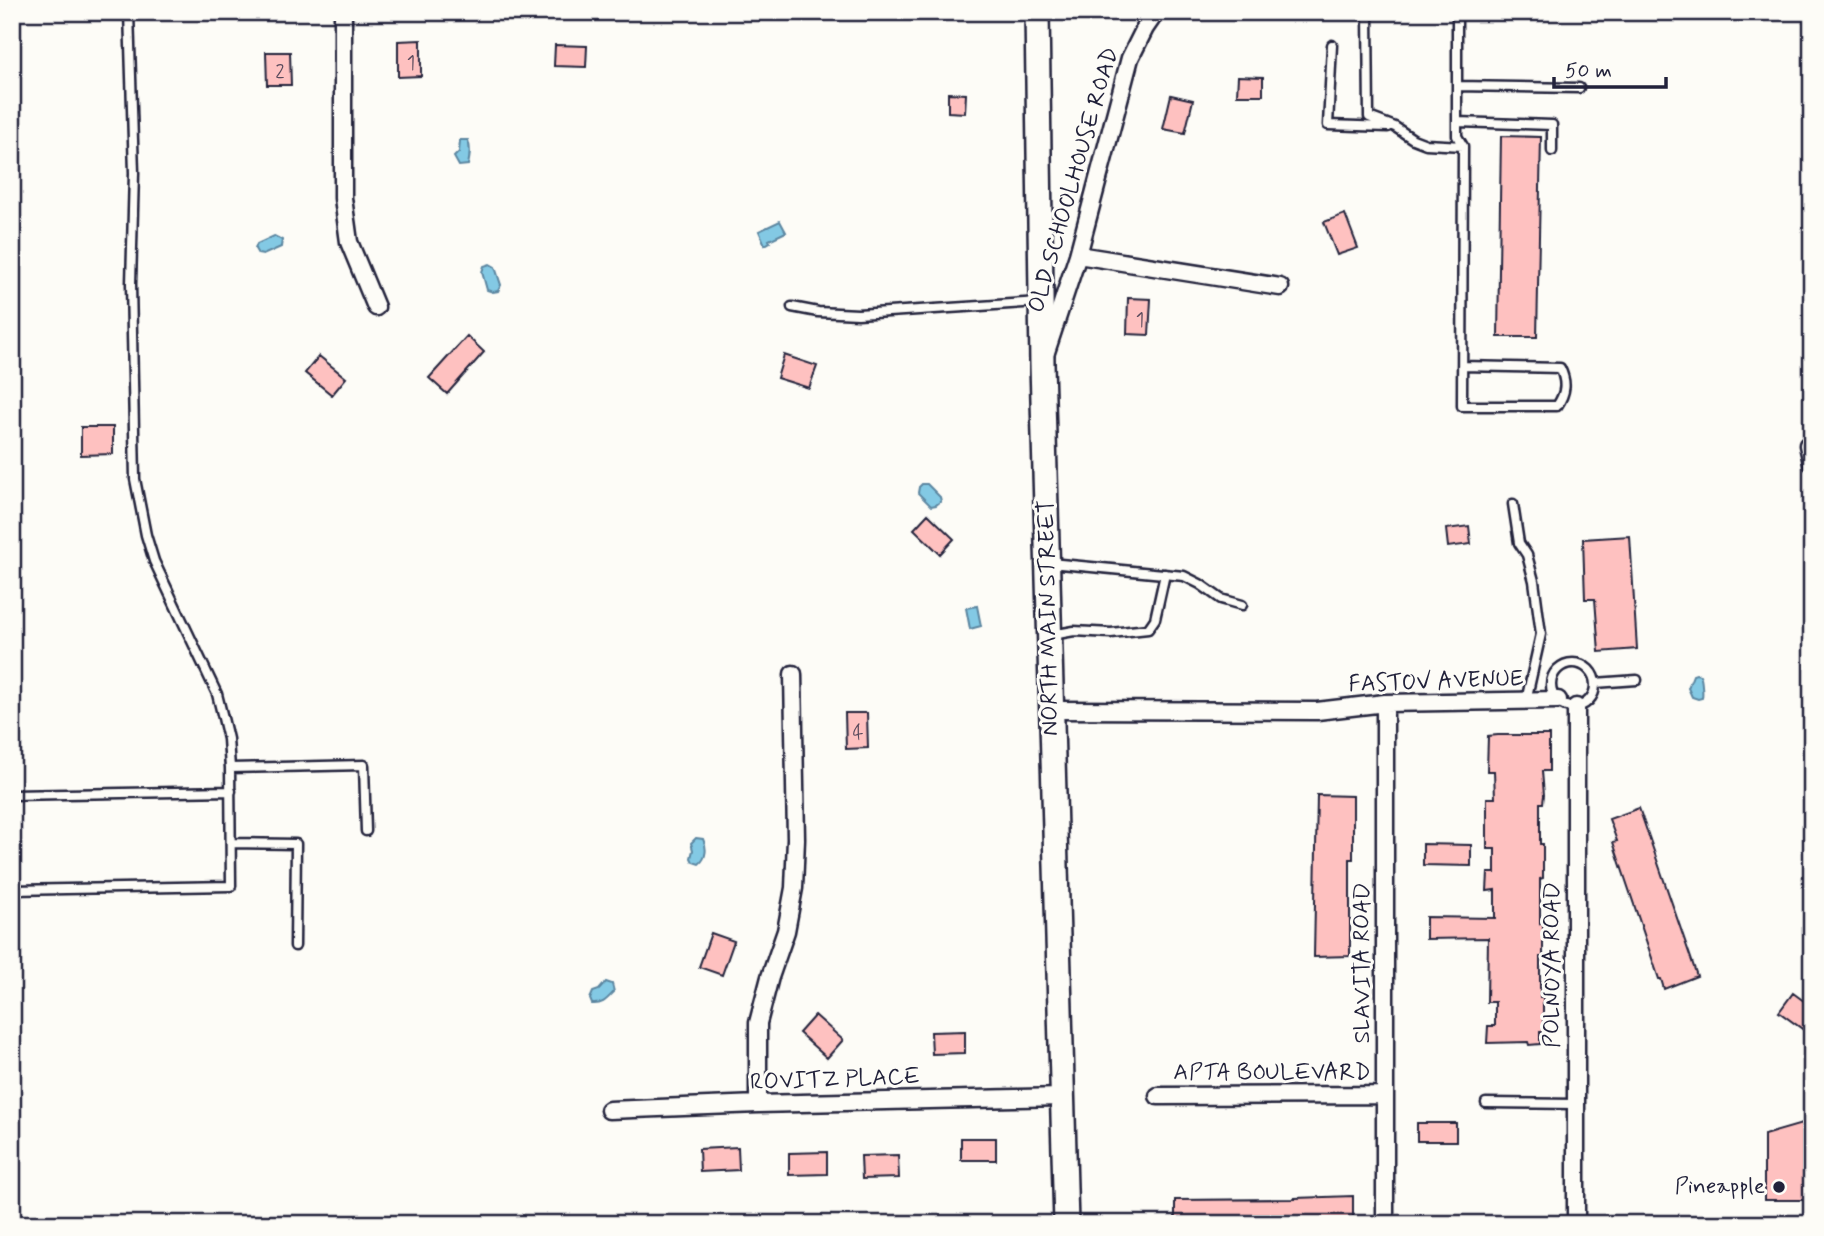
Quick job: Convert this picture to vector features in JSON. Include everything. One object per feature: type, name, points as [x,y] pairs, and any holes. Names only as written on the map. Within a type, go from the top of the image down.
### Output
[{"type":"main road","name":"NORTH MAIN STREET","points":[[1037,12],[1042,364],[1066,1224]]},
{"type":"street","points":[[342,12],[343,198],[349,242],[376,307]]},
{"type":"street","name":"OLD SCHOOLHOUSE ROAD","points":[[1042,364],[1078,255],[1130,58],[1156,12]]},
{"type":"street","points":[[1078,255],[1280,287]]},
{"type":"street","points":[[1808,445],[1812,463]]},
{"type":"street","points":[[758,1104],[758,1023],[769,977],[786,931],[794,888],[796,839],[793,674]]},
{"type":"street","name":"FASTOV AVENUE","points":[[1051,710],[1317,711],[1385,703],[1558,700]]},
{"type":"street","name":"SLAVITA ROAD","points":[[1385,703],[1385,1224]]},
{"type":"street","name":"POLNOYA ROAD","points":[[1576,706],[1576,1224]]},
{"type":"street","name":"APTA BOULEVARD","points":[[1158,1096],[1385,1095]]},
{"type":"street","name":"ROVITZ PLACE","points":[[609,1110],[1062,1097]]},
{"type":"lane","points":[[12,890],[231,886],[228,739],[217,694],[154,561],[135,479],[131,284],[134,173],[129,12]]},
{"type":"lane","points":[[1368,12],[1369,117],[1426,144],[1463,146]]},
{"type":"lane","points":[[1457,12],[1457,136],[1463,146],[1462,366],[1462,406],[1557,406],[1564,395],[1564,375],[1560,368],[1462,366]]},
{"type":"lane","points":[[1332,45],[1328,125],[1395,127]]},
{"type":"lane","points":[[1457,86],[1579,88]]},
{"type":"lane","points":[[1457,122],[1552,125],[1552,151]]},
{"type":"lane","points":[[792,307],[818,312],[858,314],[1041,302]]},
{"type":"lane","points":[[1513,504],[1520,543],[1527,555],[1534,581],[1541,634],[1526,701]]},
{"type":"lane","points":[[1047,563],[1184,576],[1221,599],[1242,605]]},
{"type":"lane","points":[[1049,635],[1074,631],[1111,633],[1148,629],[1155,619],[1165,575]]},
{"type":"lane","points":[[1569,663],[1584,665],[1590,670],[1595,683],[1588,701],[1576,706],[1562,704],[1553,693],[1551,685],[1556,671],[1569,663]]},
{"type":"lane","points":[[1595,683],[1637,680]]},
{"type":"lane","points":[[230,768],[364,765],[366,831]]},
{"type":"lane","points":[[12,796],[231,791]]},
{"type":"lane","points":[[231,843],[296,844],[295,946]]},
{"type":"lane","points":[[1486,1103],[1575,1104]]},
{"type":"water","points":[[460,140],[468,140],[470,146],[468,165],[459,166],[454,157],[459,152]]},
{"type":"water","points":[[780,221],[786,232],[769,240],[765,245],[759,231]]},
{"type":"water","points":[[274,236],[282,240],[281,247],[263,255],[258,254],[255,249],[257,244]]},
{"type":"water","points":[[490,264],[495,267],[501,285],[498,291],[493,292],[487,290],[482,272],[484,266]]},
{"type":"water","points":[[922,484],[927,484],[941,501],[931,506],[918,493]]},
{"type":"water","points":[[977,606],[981,626],[970,629],[966,608]]},
{"type":"water","points":[[1693,675],[1700,675],[1702,686],[1702,698],[1698,699],[1692,697],[1688,688]]},
{"type":"water","points":[[696,838],[703,839],[706,849],[704,859],[699,864],[691,858],[691,843]]},
{"type":"water","points":[[606,982],[612,984],[614,992],[602,1002],[592,1004],[590,999],[593,992]]},
{"type":"building","points":[[421,40],[421,76],[398,77],[398,41]]},
{"type":"building","points":[[555,45],[587,46],[586,67],[554,66]]},
{"type":"building","points":[[266,52],[290,52],[291,85],[267,85]]},
{"type":"building","points":[[1238,76],[1263,77],[1263,95],[1237,95]]},
{"type":"building","points":[[948,93],[966,94],[965,113],[948,112]]},
{"type":"building","points":[[1171,95],[1193,100],[1185,133],[1163,129]]},
{"type":"building","points":[[1501,136],[1541,137],[1537,337],[1498,337]]},
{"type":"building","points":[[1345,214],[1358,248],[1337,255],[1324,222]]},
{"type":"building","points":[[1128,298],[1151,299],[1149,335],[1127,334]]},
{"type":"building","points":[[467,336],[484,352],[447,394],[429,378]]},
{"type":"building","points":[[784,355],[817,366],[809,388],[777,378]]},
{"type":"building","points":[[319,356],[346,378],[332,395],[305,373]]},
{"type":"building","points":[[81,427],[113,427],[113,454],[81,455]]},
{"type":"building","points":[[928,514],[954,539],[940,554],[914,529]]},
{"type":"building","points":[[1469,526],[1471,544],[1448,547],[1446,529]]},
{"type":"building","points":[[1630,536],[1637,649],[1599,652],[1595,599],[1585,599],[1583,539]]},
{"type":"building","points":[[845,713],[867,713],[868,748],[846,749]]},
{"type":"building","points":[[1549,735],[1549,771],[1542,771],[1544,795],[1543,803],[1540,803],[1543,878],[1540,879],[1540,923],[1543,922],[1543,957],[1540,957],[1540,997],[1543,997],[1543,1032],[1540,1032],[1540,1044],[1487,1043],[1488,1026],[1495,1026],[1495,1002],[1487,1002],[1488,938],[1426,939],[1426,917],[1495,918],[1495,890],[1487,891],[1488,873],[1495,873],[1495,849],[1487,849],[1487,798],[1495,798],[1494,771],[1487,771],[1488,736]]},
{"type":"building","points":[[1317,795],[1353,796],[1350,956],[1314,957]]},
{"type":"building","points":[[1639,808],[1697,976],[1664,989],[1613,842],[1617,841],[1609,819]]},
{"type":"building","points":[[1423,844],[1471,845],[1471,866],[1423,865]]},
{"type":"building","points":[[711,933],[734,941],[722,975],[699,967]]},
{"type":"building","points":[[1793,993],[1812,1007],[1812,1036],[1779,1012]]},
{"type":"building","points":[[815,1015],[843,1040],[827,1058],[799,1033]]},
{"type":"building","points":[[965,1031],[965,1053],[932,1054],[931,1032]]},
{"type":"building","points":[[1812,1121],[1812,1200],[1764,1200],[1764,1135]]},
{"type":"building","points":[[1417,1123],[1456,1123],[1456,1141],[1417,1141]]},
{"type":"building","points":[[961,1138],[996,1138],[996,1160],[961,1160]]},
{"type":"building","points":[[738,1147],[739,1170],[700,1172],[699,1149]]},
{"type":"building","points":[[827,1152],[827,1174],[789,1175],[789,1153]]},
{"type":"building","points":[[898,1155],[899,1178],[862,1179],[861,1156]]},
{"type":"building","points":[[1353,1196],[1353,1224],[1175,1224],[1175,1200]]},
{"type":"place","name":"Pineapple","points":[[1779,1187]]}]
